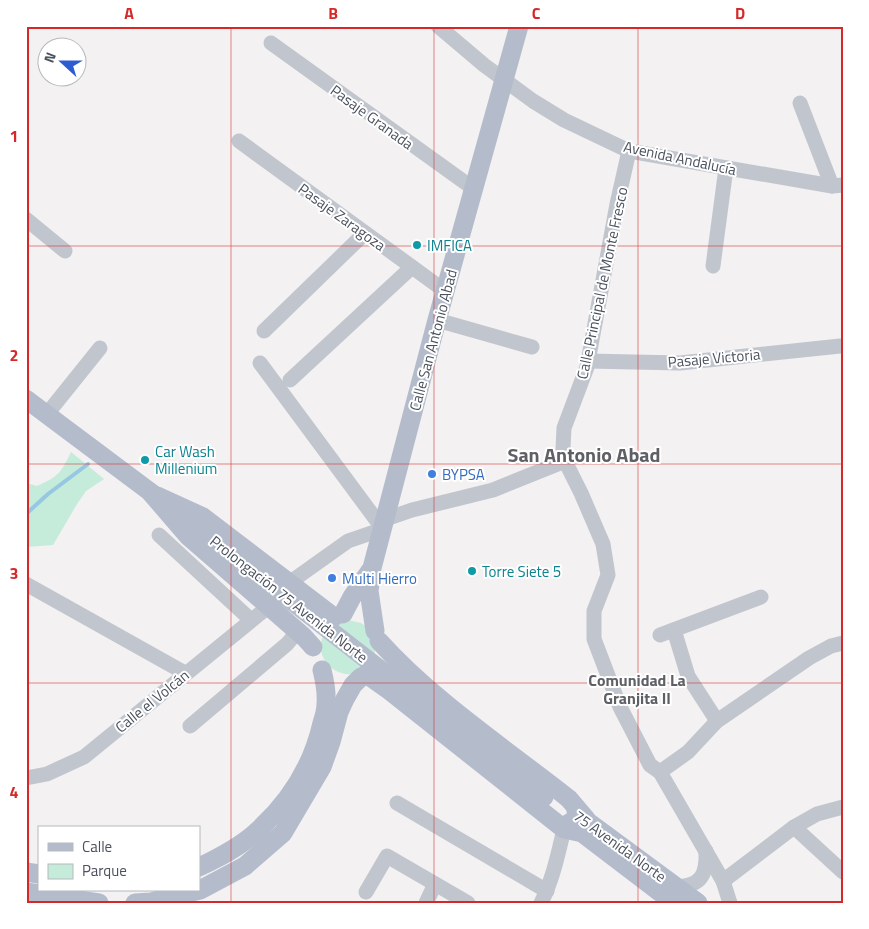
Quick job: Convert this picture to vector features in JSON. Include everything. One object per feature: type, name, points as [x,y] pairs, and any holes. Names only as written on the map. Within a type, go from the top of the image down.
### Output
[{"type":"main road","name":"Calle San Antonio Abad","points":[[377,636],[369,591],[372,568],[437,320],[519,26]]},
{"type":"main road","name":"Prolongación 75 Avenida Norte","points":[[26,399],[194,525],[547,799]]},
{"type":"main road","points":[[151,493],[203,517],[289,583],[338,615],[362,618],[369,623],[397,661],[436,696],[569,799],[576,827]]},
{"type":"main road","points":[[151,493],[188,536],[313,646]]},
{"type":"main road","name":"Calle San Antonio Abad","points":[[338,615],[372,568]]},
{"type":"main road","points":[[200,866],[223,855],[254,834],[281,807],[305,773],[319,739],[326,706],[326,688],[322,670],[314,655],[313,646],[319,628],[338,615]]},
{"type":"main road","points":[[200,890],[245,866],[283,832],[322,767],[339,712],[345,699],[353,685],[376,662],[379,652],[377,636]]},
{"type":"main road","points":[[322,670],[336,679],[345,681],[364,676],[397,696],[576,827]]},
{"type":"main road","name":"75 Avenida Norte","points":[[547,799],[557,812],[576,827],[675,895],[698,903]]},
{"type":"main road","points":[[26,892],[99,903]]},
{"type":"main road","points":[[136,903],[151,902],[192,892]]},
{"type":"street","name":"Avenida Andalucía","points":[[438,26],[533,101],[564,120],[630,151],[838,185]]},
{"type":"street","name":"Pasaje Granada","points":[[271,43],[474,189]]},
{"type":"street","points":[[800,103],[838,185]]},
{"type":"street","name":"Pasaje Zaragoza","points":[[239,141],[445,291]]},
{"type":"street","name":"Calle Principal de Monte Fresco","points":[[630,151],[617,204],[585,376],[564,428],[562,440],[565,461],[582,493],[603,544],[608,575],[594,611],[594,638],[620,707],[650,765],[660,772],[723,881],[730,903]]},
{"type":"street","points":[[713,266],[726,168]]},
{"type":"street","points":[[26,219],[65,251]]},
{"type":"street","points":[[264,331],[365,233]]},
{"type":"street","points":[[290,380],[412,267]]},
{"type":"street","points":[[437,320],[532,347]]},
{"type":"street","name":"Pasaje Victoria","points":[[588,360],[680,363],[840,346]]},
{"type":"street","points":[[47,414],[100,348]]},
{"type":"street","points":[[260,363],[384,524]]},
{"type":"street","points":[[289,583],[348,541],[412,510],[492,490],[565,461]]},
{"type":"street","points":[[159,535],[251,620]]},
{"type":"street","points":[[26,584],[185,674]]},
{"type":"street","points":[[717,721],[688,676],[667,632],[761,598]]},
{"type":"street","name":"Calle el Volcán","points":[[26,778],[47,774],[84,757],[268,607]]},
{"type":"street","points":[[190,726],[287,644],[298,632]]},
{"type":"street","points":[[660,772],[688,752],[717,721],[809,658],[831,646],[843,644]]},
{"type":"street","points":[[397,803],[544,897],[558,860],[576,827]]},
{"type":"street","points":[[723,881],[794,827],[818,814],[843,807]]},
{"type":"street","points":[[794,827],[843,872]]},
{"type":"street","points":[[675,895],[695,883],[705,872],[706,851]]},
{"type":"street","points":[[366,892],[386,856],[468,903]]},
{"type":"street","points":[[426,903],[436,884]]},
{"type":"green space","points":[[71,452],[104,479],[86,491],[53,545],[26,547],[26,483],[37,486],[55,476],[65,465]]},
{"type":"green space","points":[[348,620],[361,623],[367,627],[376,647],[374,655],[353,674],[345,674],[330,667],[322,654],[321,646],[322,638],[327,630],[334,625]]},
{"type":"waterway","points":[[26,514],[48,494],[88,464]]},
{"type":"place","name":"IMFICA","points":[[417,245]]},
{"type":"place","name":"Car Wash Millenium","points":[[145,460]]},
{"type":"place","name":"BYPSA","points":[[432,474]]},
{"type":"place","name":"Torre Siete 5","points":[[472,571]]},
{"type":"place","name":"Multi Hierro","points":[[332,578]]},
{"type":"district","name":"San Antonio Abad","points":[[584,454]]},
{"type":"district","name":"Comunidad La Granjita II","points":[[637,689]]}]
